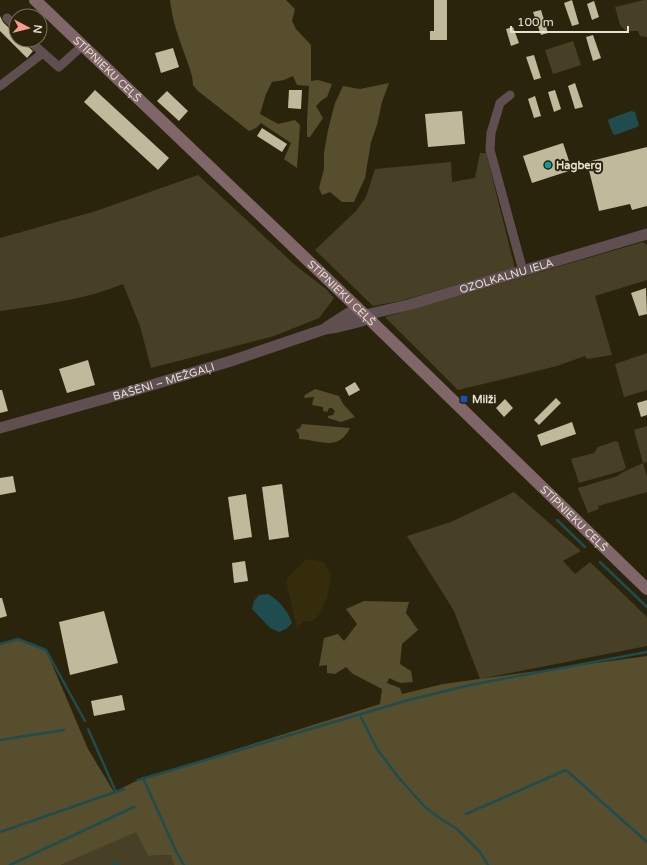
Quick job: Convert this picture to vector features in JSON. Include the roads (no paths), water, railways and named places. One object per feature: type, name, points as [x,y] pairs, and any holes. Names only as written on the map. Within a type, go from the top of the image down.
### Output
[{"type":"main road","name":"STĪPNIEKU CEĻŠ","points":[[35,0],[365,315],[647,589]]},
{"type":"street","points":[[38,48],[59,67],[82,46]]},
{"type":"street","points":[[0,86],[43,53]]},
{"type":"street","points":[[510,95],[500,103],[491,133],[490,150],[523,271]]},
{"type":"street","name":"OZOLKALNU IELA","points":[[365,315],[408,305],[647,234]]},
{"type":"street","name":"BAŠĒNI – MEŽGAĻI","points":[[0,428],[217,365],[325,329],[362,321],[365,315]]},
{"type":"water","points":[[631,111],[635,112],[639,125],[615,135],[613,134],[608,121],[609,119]]},
{"type":"water","points":[[268,594],[283,606],[292,623],[286,629],[279,632],[270,628],[252,609],[254,601],[259,595]]},
{"type":"waterway","points":[[557,520],[585,547]]},
{"type":"waterway","points":[[600,562],[647,607]]},
{"type":"waterway","points":[[0,644],[18,639],[46,650],[85,721]]},
{"type":"waterway","points":[[138,780],[405,701],[470,685],[647,652]]},
{"type":"waterway","points":[[360,715],[377,749],[399,778],[425,807],[457,829],[480,852],[488,865]]},
{"type":"waterway","points":[[88,729],[116,792]]},
{"type":"waterway","points":[[0,740],[64,730]]},
{"type":"waterway","points":[[466,814],[566,770],[647,842]]},
{"type":"waterway","points":[[143,778],[176,851],[184,865]]},
{"type":"waterway","points":[[0,832],[124,789]]},
{"type":"waterway","points":[[10,865],[134,807]]},
{"type":"waterway","points":[[113,865],[118,863]]},
{"type":"place","name":"Hagberg","points":[[548,165]]},
{"type":"place","name":"Milži","points":[[464,399]]}]
